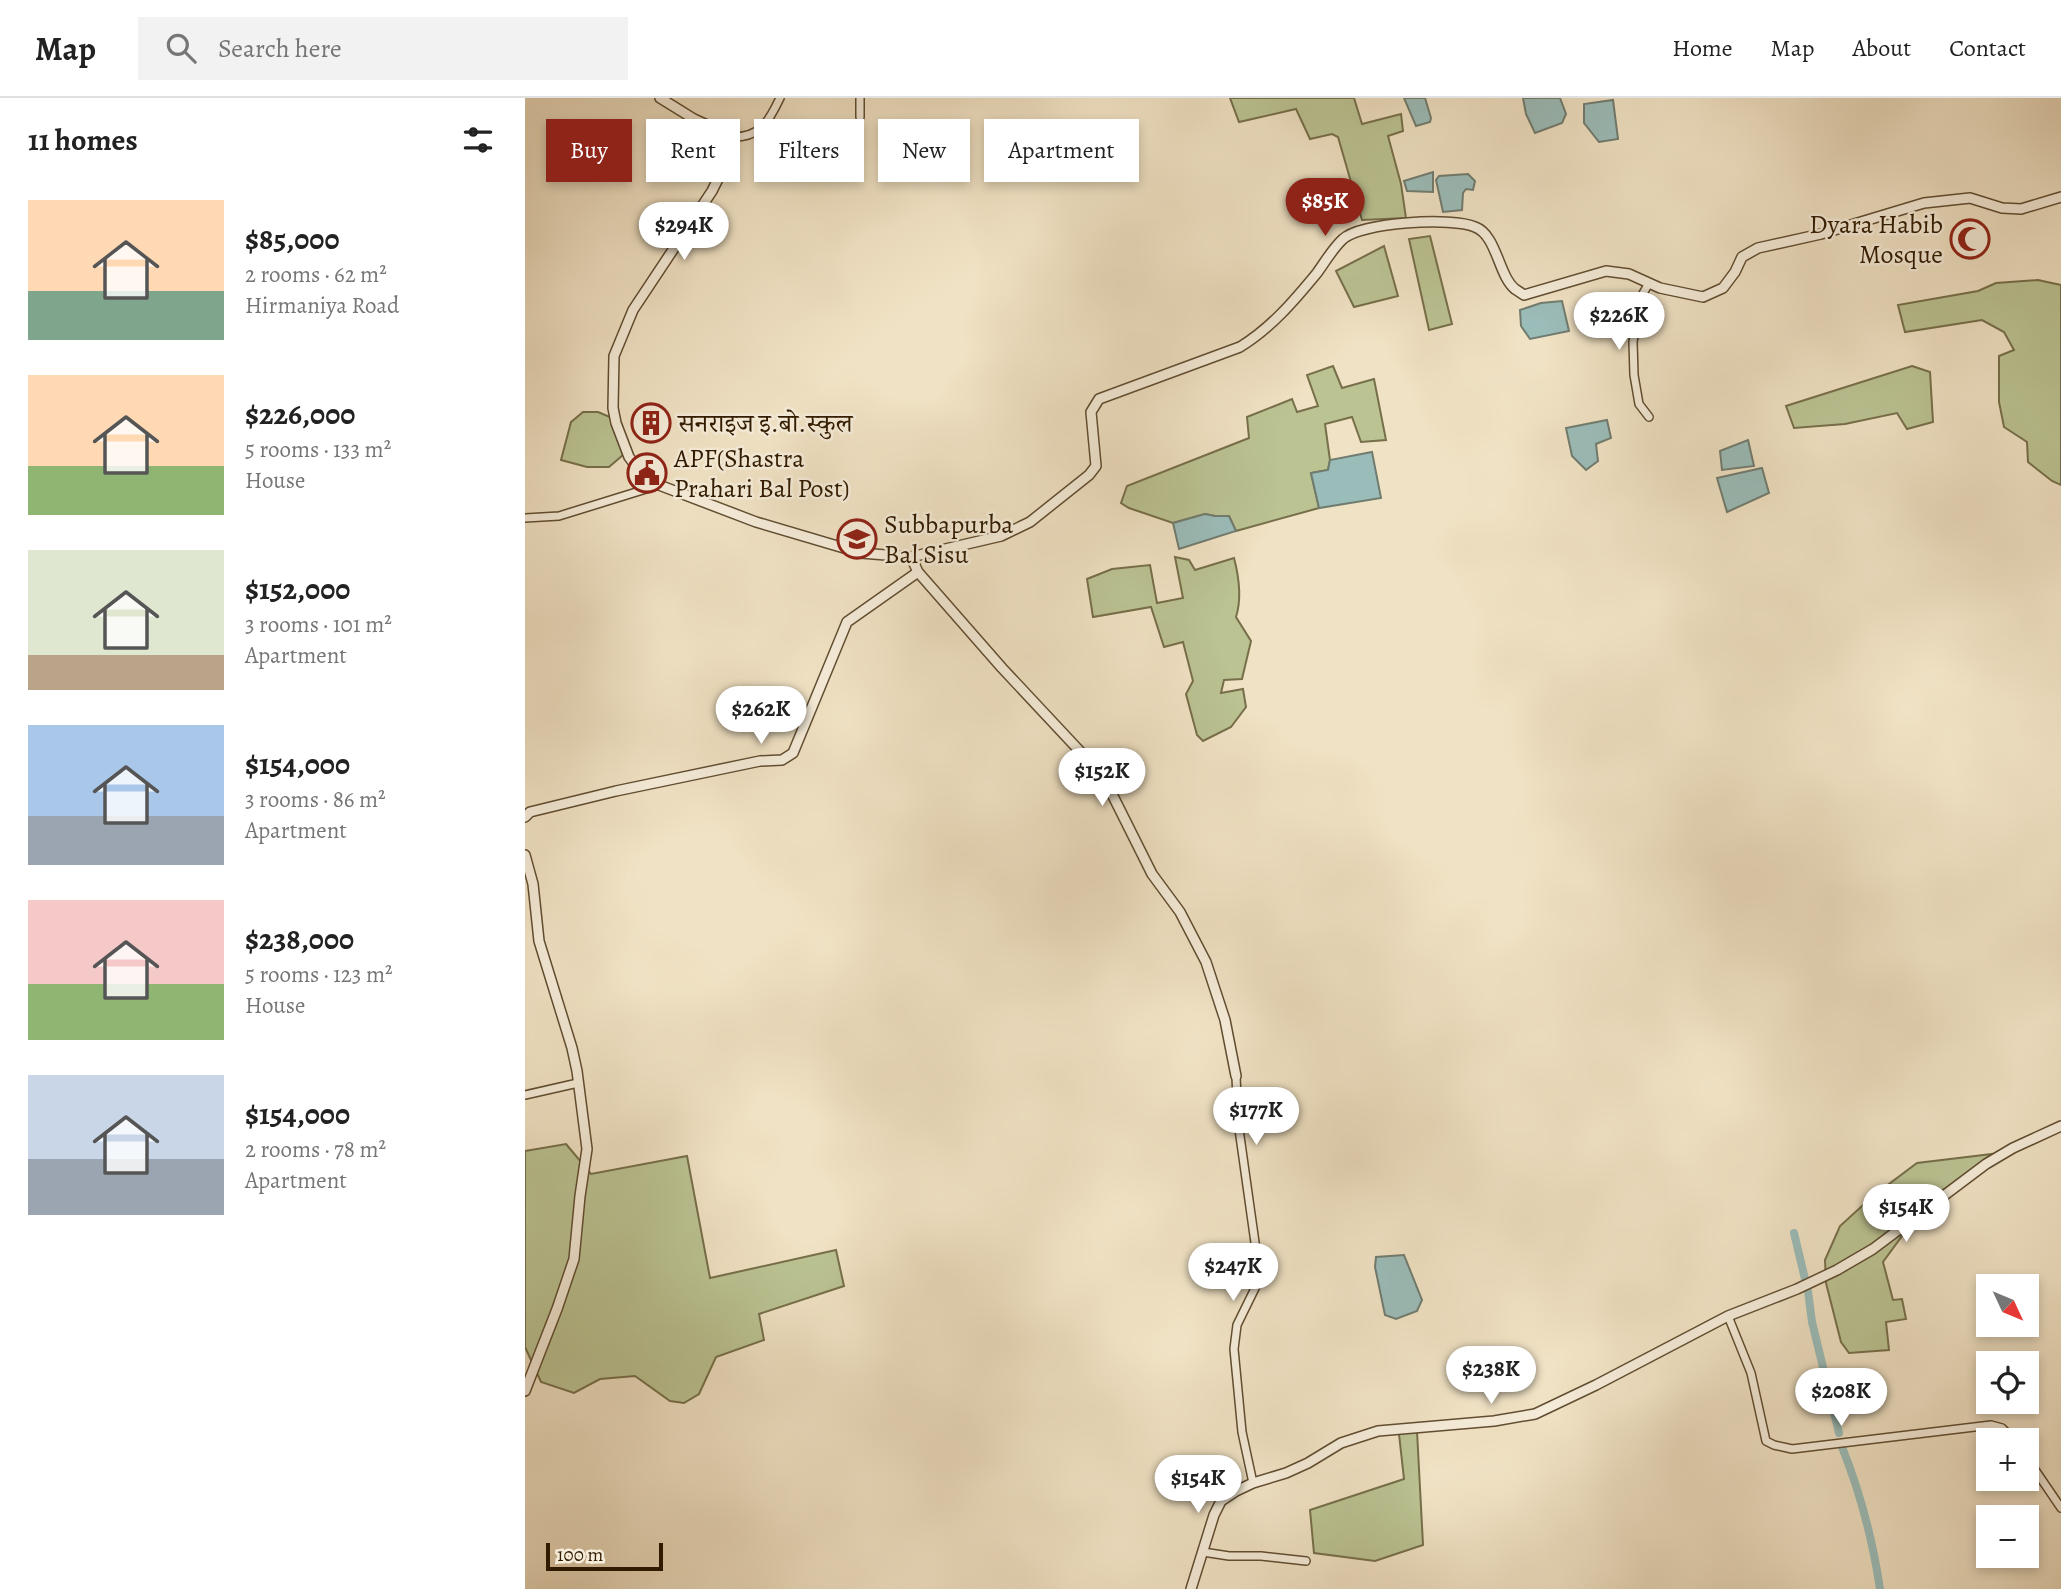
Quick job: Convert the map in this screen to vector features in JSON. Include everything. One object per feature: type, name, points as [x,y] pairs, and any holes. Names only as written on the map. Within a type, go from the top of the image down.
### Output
[{"type":"street","points":[[660,98],[694,119]]},
{"type":"street","points":[[740,137],[748,137],[767,124],[781,98]]},
{"type":"street","points":[[860,98],[860,117]]},
{"type":"street","points":[[716,182],[633,310],[614,356],[613,408],[629,457],[641,473],[659,485],[756,522],[861,553],[911,557],[1001,536],[1030,522],[1089,475],[1095,466],[1091,412],[1099,399],[1240,347],[1260,335],[1296,299],[1345,237],[1383,226],[1412,222],[1443,222],[1476,227],[1487,237],[1513,288],[1524,295],[1606,271],[1629,274],[1649,284],[1703,297],[1723,288],[1742,257],[1758,248],[1821,234],[1924,203],[1970,198],[2002,208],[2021,209],[2061,197]]},
{"type":"street","points":[[1649,284],[1641,297],[1633,342],[1634,375],[1639,404],[1649,417]]},
{"type":"street","points":[[525,518],[559,516],[659,485]]},
{"type":"street","points":[[911,557],[918,572],[1002,668],[1090,762],[1111,792],[1152,874],[1180,912],[1206,962],[1225,1020],[1236,1076],[1238,1122],[1260,1278],[1237,1325],[1234,1349],[1242,1432],[1253,1483]]},
{"type":"street","points":[[525,817],[530,812],[616,791],[760,761],[782,760],[793,753],[847,622],[918,572]]},
{"type":"street","points":[[525,855],[533,884],[539,941],[572,1048],[587,1149],[574,1259],[525,1391]]},
{"type":"street","points":[[525,1095],[578,1083]]},
{"type":"street","points":[[1191,1589],[1214,1515],[1221,1501],[1236,1491],[1308,1463],[1341,1443],[1378,1431],[1494,1421],[1535,1414],[1728,1316],[1837,1270],[1874,1249],[1986,1164],[2061,1126]]},
{"type":"street","points":[[1728,1316],[1751,1373],[1762,1431],[1766,1441],[1774,1445],[1792,1449],[1991,1425],[2002,1428]]},
{"type":"street","points":[[2039,1476],[2061,1508]]},
{"type":"street","points":[[1203,1552],[1306,1561]]},
{"type":"green space","points":[[1230,98],[1354,98],[1362,124],[1401,114],[1403,131],[1388,136],[1401,184],[1406,218],[1362,220],[1338,137],[1332,134],[1310,139],[1296,109],[1239,122]]},
{"type":"green space","points":[[1430,236],[1452,324],[1429,330],[1409,239]]},
{"type":"green space","points":[[1384,246],[1398,296],[1354,307],[1336,271]]},
{"type":"green space","points":[[2038,280],[2061,285],[2061,485],[2028,462],[2027,442],[2004,427],[1999,402],[1999,356],[2014,350],[2004,332],[1982,320],[1905,332],[1898,305],[1978,291],[1996,283]]},
{"type":"green space","points":[[1333,366],[1342,388],[1374,379],[1386,440],[1361,442],[1352,417],[1325,424],[1330,460],[1328,470],[1311,473],[1319,508],[1236,531],[1229,516],[1205,514],[1173,523],[1121,503],[1127,486],[1249,438],[1247,417],[1292,399],[1297,412],[1318,406],[1307,375]]},
{"type":"green space","points":[[1912,366],[1930,372],[1933,422],[1907,429],[1897,413],[1845,424],[1794,428],[1786,406]]},
{"type":"green space","points":[[583,412],[598,412],[610,417],[623,455],[609,467],[587,467],[561,460],[571,422]]},
{"type":"green space","points":[[1175,557],[1189,560],[1195,570],[1234,558],[1239,588],[1236,617],[1251,641],[1242,679],[1224,680],[1221,693],[1243,689],[1246,707],[1231,727],[1203,741],[1197,735],[1186,694],[1193,681],[1183,642],[1164,647],[1151,607],[1093,617],[1087,579],[1112,569],[1150,565],[1157,603],[1183,598]]},
{"type":"green space","points":[[566,1144],[591,1174],[687,1156],[710,1278],[836,1250],[844,1286],[759,1314],[764,1340],[716,1357],[699,1394],[684,1403],[670,1401],[635,1376],[600,1379],[574,1393],[541,1382],[525,1347],[525,1151]]},
{"type":"green space","points":[[1992,1154],[1912,1213],[1910,1225],[1883,1262],[1893,1300],[1902,1299],[1906,1319],[1886,1322],[1889,1350],[1849,1353],[1841,1342],[1826,1283],[1825,1260],[1840,1226],[1873,1196],[1917,1163]]},
{"type":"green space","points":[[1417,1431],[1423,1545],[1375,1561],[1314,1553],[1310,1510],[1404,1479],[1399,1434]]},
{"type":"water","points":[[1404,98],[1425,98],[1430,122],[1416,126]]},
{"type":"water","points":[[1523,98],[1560,98],[1566,114],[1562,123],[1535,133],[1526,114]]},
{"type":"water","points":[[1613,100],[1618,139],[1599,142],[1584,123],[1584,104]]},
{"type":"water","points":[[1433,172],[1433,192],[1407,191],[1404,181]]},
{"type":"water","points":[[1468,174],[1475,181],[1473,190],[1466,189],[1463,193],[1462,210],[1443,212],[1436,180],[1439,176]]},
{"type":"water","points":[[1562,301],[1569,331],[1530,339],[1521,326],[1520,310],[1541,303]]},
{"type":"water","points":[[1607,420],[1611,438],[1596,444],[1598,461],[1586,470],[1572,456],[1566,428]]},
{"type":"water","points":[[1748,440],[1754,466],[1722,470],[1720,451]]},
{"type":"water","points":[[1372,452],[1381,498],[1319,508],[1311,473],[1328,470],[1330,460]]},
{"type":"water","points":[[1762,468],[1769,493],[1727,512],[1717,478]]},
{"type":"water","points":[[1205,514],[1229,516],[1236,531],[1179,549],[1173,523]]},
{"type":"water","points":[[1404,1255],[1422,1300],[1417,1311],[1396,1319],[1385,1315],[1375,1267],[1376,1257]]},
{"type":"waterway","points":[[1794,1233],[1805,1279]]},
{"type":"waterway","points":[[1808,1291],[1812,1322],[1839,1433]]},
{"type":"waterway","points":[[1842,1447],[1865,1517],[1880,1589]]},
{"type":"place","name":"Dyara Habib Mosque","points":[[1970,239]]},
{"type":"place","name":"सनराइज इ.बाे.स्कुल","points":[[651,423]]},
{"type":"place","name":"APF(Shastra Prahari Bal Post)","points":[[647,473]]},
{"type":"place","name":"Subbapurba Bal Sisu","points":[[857,539]]}]
